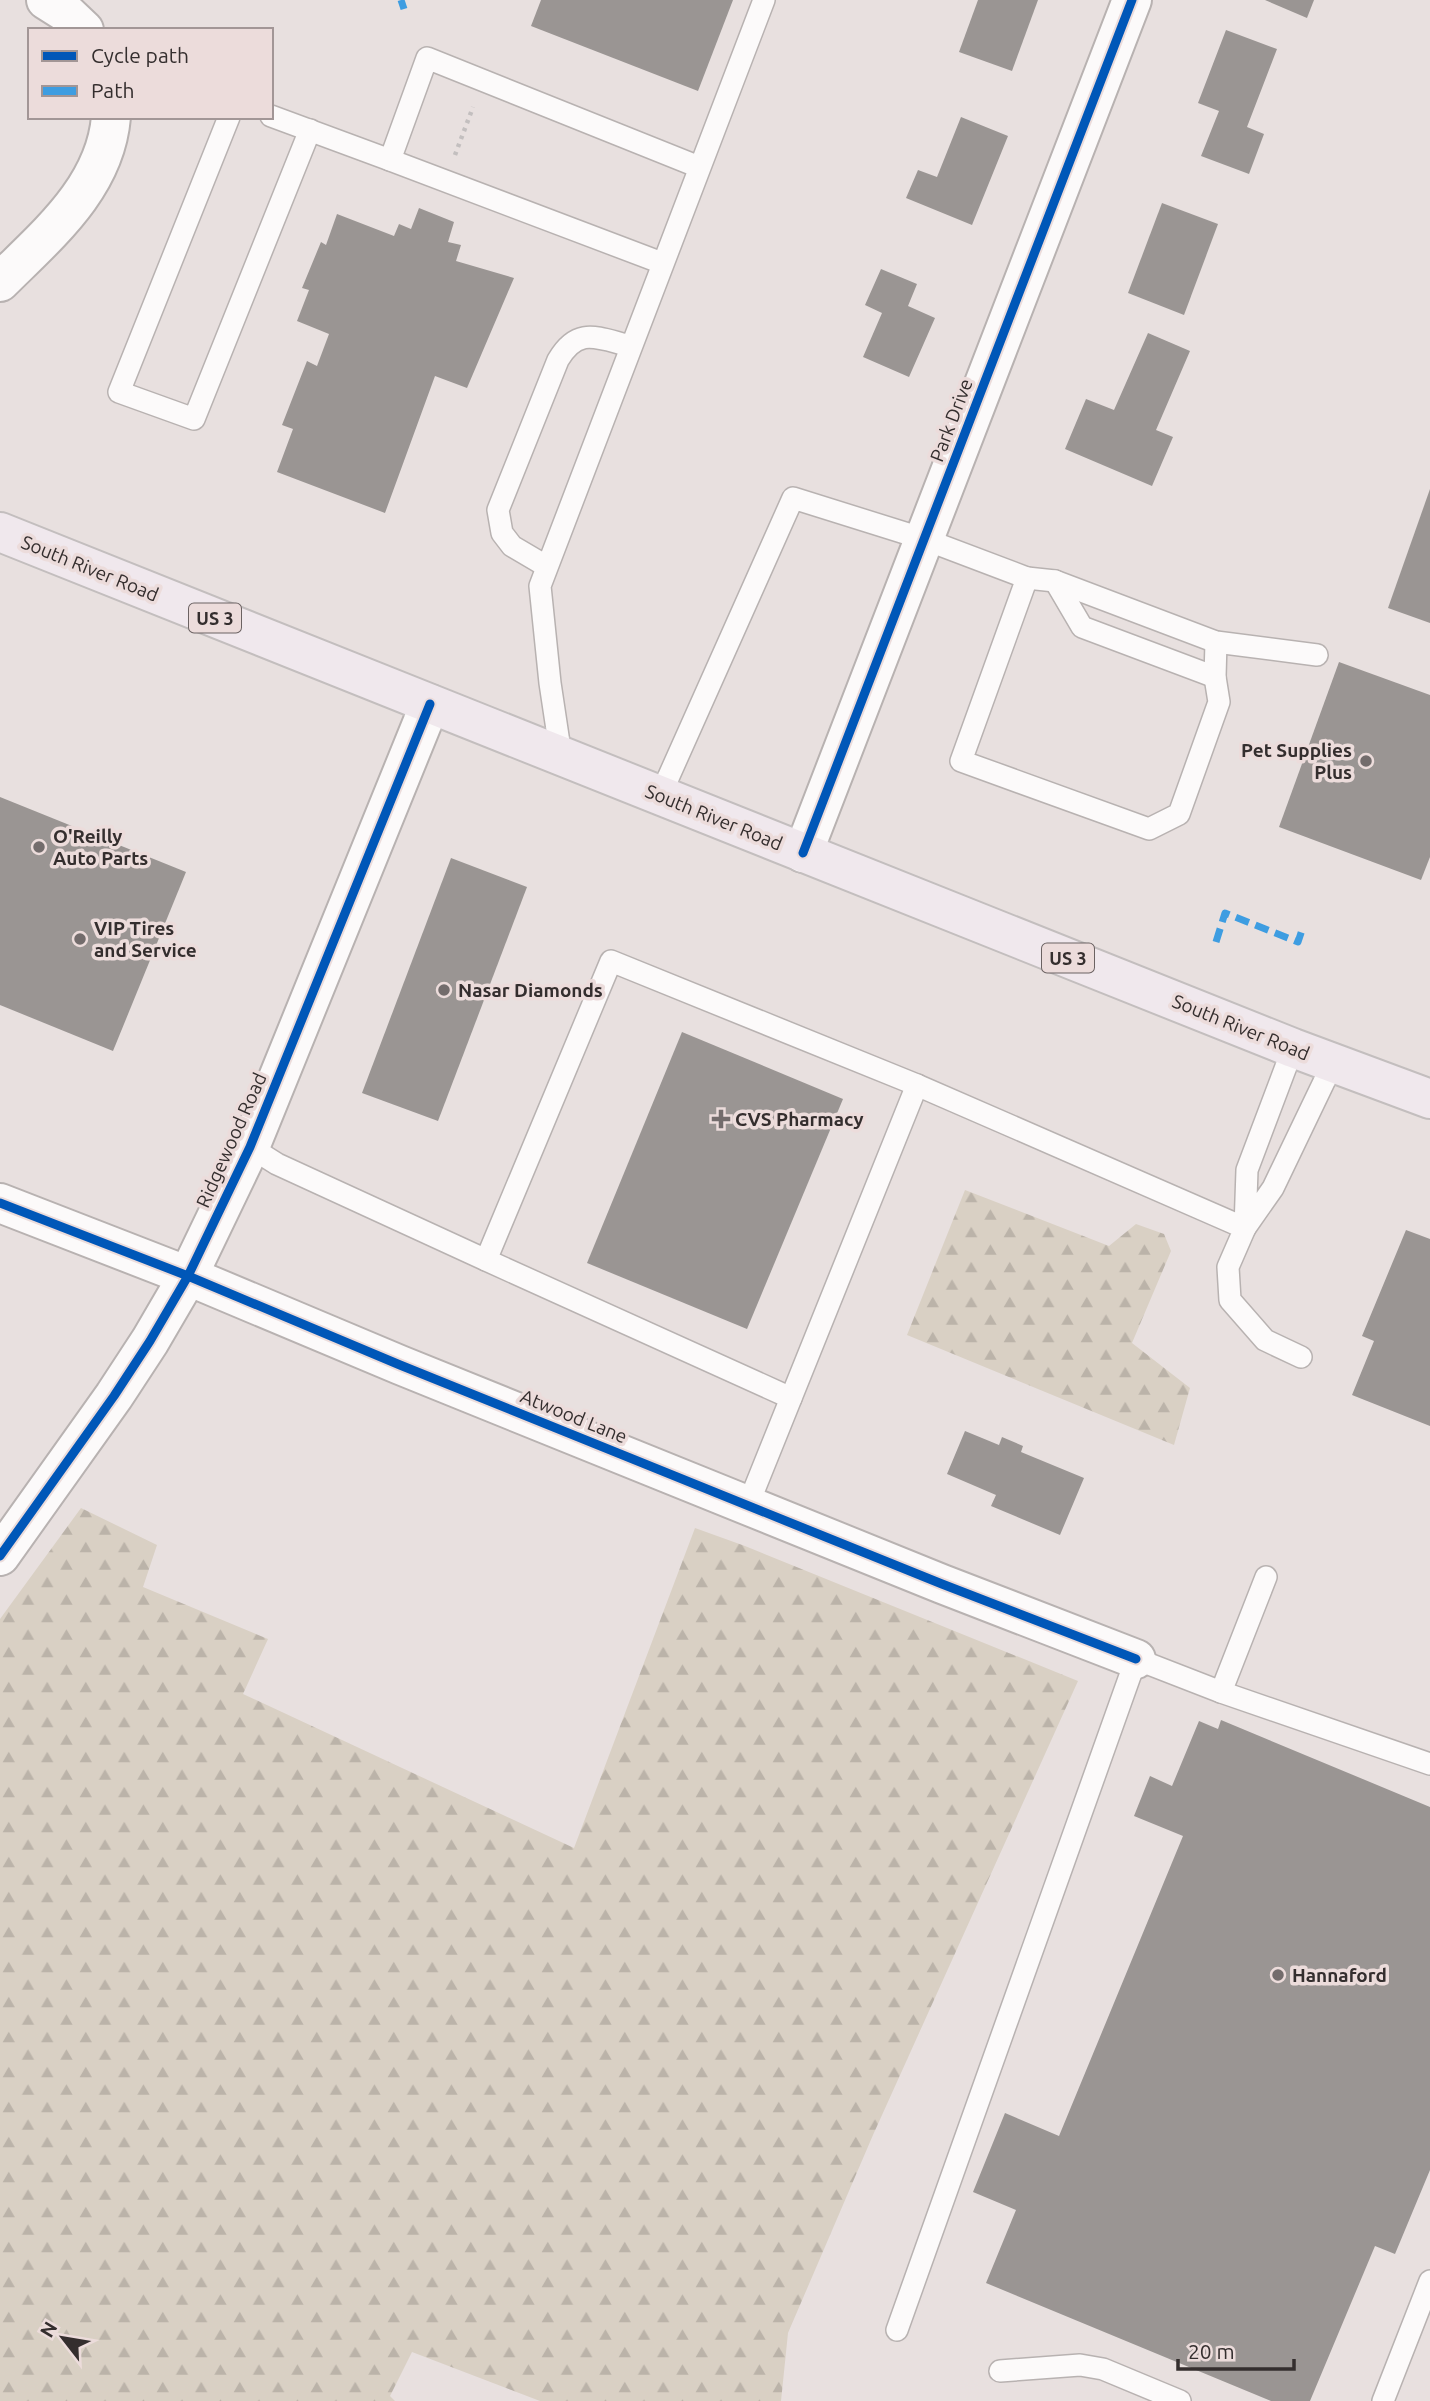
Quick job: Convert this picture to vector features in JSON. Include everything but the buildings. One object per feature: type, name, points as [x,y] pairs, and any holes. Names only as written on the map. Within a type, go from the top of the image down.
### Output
[{"type":"main road","name":"South River Road","points":[[0,532],[1293,1048],[1430,1099]]},
{"type":"street","points":[[46,0],[65,12],[82,28]]},
{"type":"street","name":"Park Drive","points":[[803,853],[1132,0]]},
{"type":"street","points":[[0,282],[58,224],[82,195],[100,160],[110,119]]},
{"type":"street","name":"Ridgewood Road","points":[[0,1556],[114,1396],[188,1276],[250,1147],[430,704]]},
{"type":"street","name":"Atwood Lane","points":[[0,1203],[188,1276],[400,1365],[1136,1659]]},
{"type":"lane","points":[[561,756],[540,586],[764,0]]},
{"type":"lane","points":[[390,160],[427,58],[699,167]]},
{"type":"lane","points":[[273,117],[663,263]]},
{"type":"lane","points":[[228,119],[119,392],[194,419],[310,130]]},
{"type":"lane","points":[[546,566],[512,546],[502,533],[498,510],[558,360],[568,344],[583,337],[631,346]]},
{"type":"lane","points":[[660,796],[793,498],[924,539],[1027,578],[1055,581],[1216,642],[1317,655]]},
{"type":"lane","points":[[1027,578],[961,761],[1149,829],[1179,814],[1219,702],[1215,677],[1216,642]]},
{"type":"lane","points":[[1055,581],[1082,627],[1215,677]]},
{"type":"lane","points":[[486,1260],[611,961],[917,1085],[1245,1228]]},
{"type":"lane","points":[[1245,1228],[1247,1170],[1293,1048]]},
{"type":"lane","points":[[1301,1357],[1265,1340],[1230,1300],[1228,1267],[1245,1228],[1273,1188],[1333,1063]]},
{"type":"lane","points":[[748,1505],[917,1085]]},
{"type":"lane","points":[[250,1147],[277,1164],[791,1398]]},
{"type":"lane","points":[[1221,1692],[1266,1577]]},
{"type":"lane","points":[[897,2330],[1136,1659],[1221,1692],[1430,1764]]},
{"type":"lane","points":[[1383,2401],[1430,2281]]},
{"type":"lane","points":[[1000,2371],[1080,2365],[1103,2370],[1180,2401]]},
{"type":"path","points":[[452,162],[476,100]]},
{"type":"green space","points":[[965,1190],[1109,1246],[1136,1224],[1164,1234],[1171,1251],[1132,1343],[1190,1388],[1174,1445],[907,1335]]},
{"type":"green space","points":[[81,1508],[157,1545],[143,1587],[268,1639],[243,1694],[574,1848],[695,1528],[1078,1681],[873,2135],[788,2333],[781,2401],[540,2401],[412,2352],[390,2396],[395,2401],[0,2401],[0,1619]]},
{"type":"marked path","points":[[401,0],[404,9]]},
{"type":"marked path","points":[[1216,942],[1225,913],[1298,942],[1303,927]]},
{"type":"cycle path","points":[[803,853],[1132,0]]},
{"type":"cycle path","points":[[0,1556],[114,1396],[188,1276],[250,1147],[430,704]]},
{"type":"cycle path","points":[[0,1203],[188,1276],[400,1365],[942,1584],[1136,1659]]},
{"type":"place","name":"Pet Supplies Plus","points":[[1366,761]]},
{"type":"place","name":"O'Reilly Auto Parts","points":[[39,847]]},
{"type":"place","name":"VIP Tires and Service","points":[[80,939]]},
{"type":"place","name":"Nasar Diamonds","points":[[444,990]]},
{"type":"place","name":"CVS Pharmacy","points":[[721,1119]]},
{"type":"place","name":"Hannaford","points":[[1278,1975]]}]
